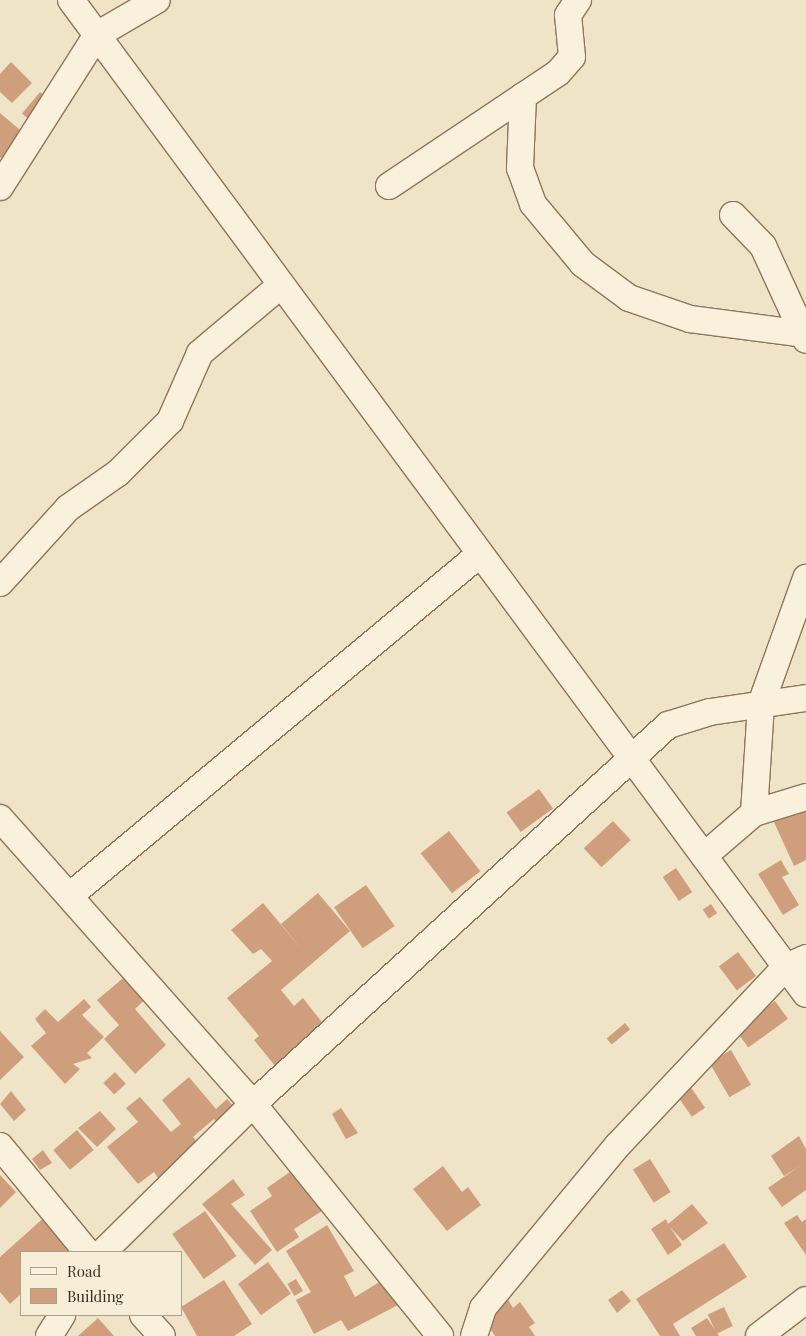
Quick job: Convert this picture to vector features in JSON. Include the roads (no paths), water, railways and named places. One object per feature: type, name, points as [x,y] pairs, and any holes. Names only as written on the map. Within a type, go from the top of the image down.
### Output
[{"type":"street","points":[[71,0],[704,856],[796,962],[806,994]]},
{"type":"street","points":[[0,187],[97,36],[158,0]]},
{"type":"street","points":[[389,186],[558,73],[572,57],[568,15],[578,0]]},
{"type":"street","points":[[523,96],[520,168],[533,204],[582,264],[629,298],[690,319],[805,336]]},
{"type":"street","points":[[733,215],[763,246],[805,336]]},
{"type":"street","points":[[0,583],[68,508],[118,474],[170,420],[200,353],[281,285]]},
{"type":"street","points":[[72,894],[480,554]]},
{"type":"street","points":[[754,813],[761,704],[806,578]]},
{"type":"street","points":[[104,1251],[253,1104],[630,756],[668,725],[710,712],[806,698]]},
{"type":"street","points":[[704,856],[754,813],[806,797]]},
{"type":"street","points":[[0,818],[72,894],[253,1104],[440,1336]]},
{"type":"street","points":[[474,1336],[483,1308],[618,1145],[796,962]]},
{"type":"street","points":[[0,1146],[86,1251]]},
{"type":"street","points":[[759,1336],[806,1300]]},
{"type":"street","points":[[144,1316],[162,1336]]}]
